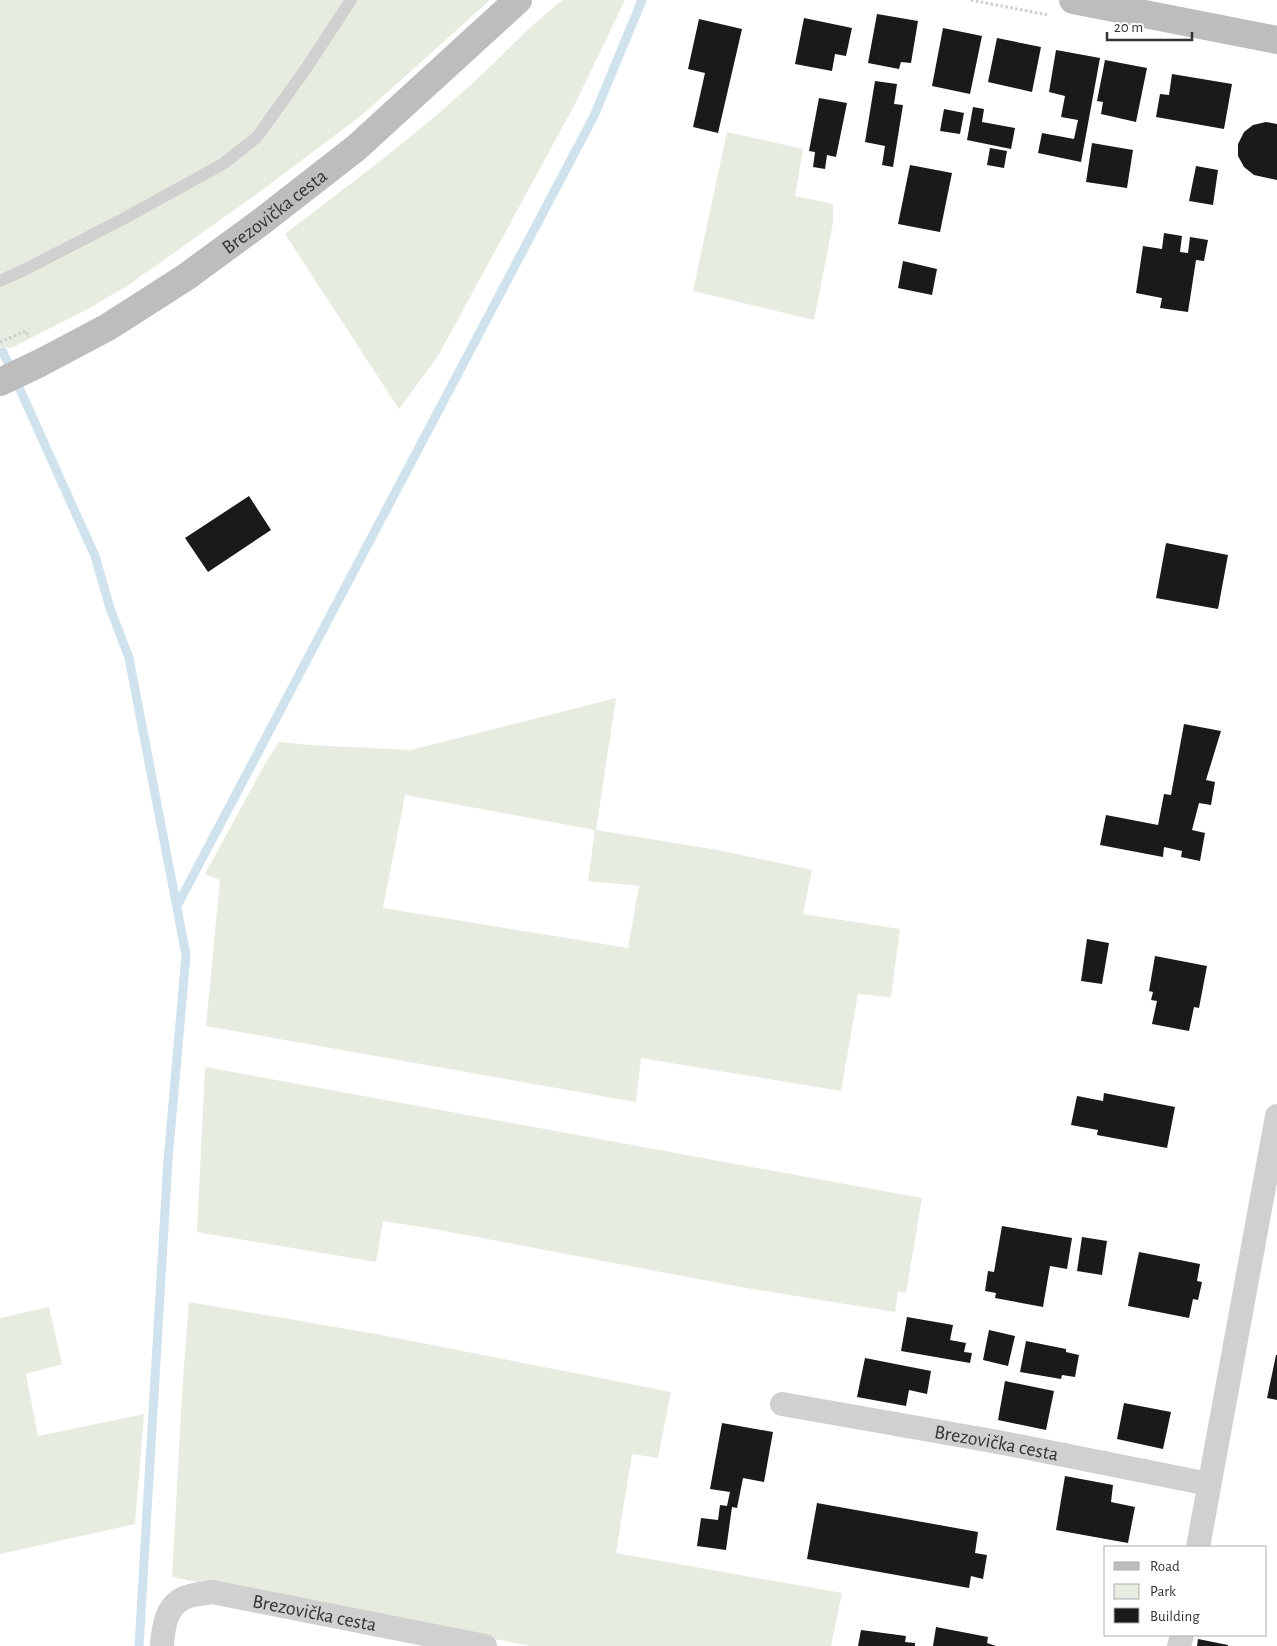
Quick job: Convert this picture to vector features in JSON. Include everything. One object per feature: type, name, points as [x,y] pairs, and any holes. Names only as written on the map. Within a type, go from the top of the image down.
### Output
[{"type":"main road","name":"Brezovička cesta","points":[[0,382],[32,367],[123,317],[186,277],[261,222],[356,148],[518,0]]},
{"type":"main road","points":[[1073,0],[1277,40]]},
{"type":"street","points":[[1198,1546],[1209,1484],[1269,1201],[1277,1116]]},
{"type":"street","name":"Brezovička cesta","points":[[782,1404],[998,1442],[1209,1484]]},
{"type":"street","name":"Brezovička cesta","points":[[162,1638],[170,1609],[184,1598],[212,1592],[485,1646]]},
{"type":"lane","points":[[0,281],[121,220],[223,164],[257,137],[305,70],[351,0]]},
{"type":"path","points":[[0,342],[26,331],[30,339]]},
{"type":"green space","points":[[0,0],[490,0],[362,115],[258,193],[127,286],[86,310],[11,348],[0,347]]},
{"type":"green space","points":[[563,0],[625,0],[575,104],[438,356],[399,409],[285,234],[420,129],[476,81],[537,22]]},
{"type":"green space","points":[[727,132],[803,149],[795,196],[833,204],[833,223],[814,320],[693,291]]},
{"type":"green space","points":[[616,698],[596,830],[718,850],[812,870],[803,914],[900,929],[891,997],[858,994],[841,1091],[641,1058],[636,1102],[206,1026],[220,880],[205,874],[266,762],[279,742],[411,750]],"holes":[[[405,795],[595,830],[588,881],[639,886],[628,948],[383,908]]]},
{"type":"green space","points":[[205,1067],[922,1198],[906,1293],[898,1291],[895,1312],[746,1288],[383,1221],[376,1262],[197,1232]]},
{"type":"green space","points":[[189,1302],[376,1334],[671,1392],[658,1458],[632,1454],[616,1553],[842,1593],[831,1646],[531,1646],[172,1577]]},
{"type":"green space","points":[[49,1307],[62,1364],[26,1374],[38,1436],[144,1414],[135,1524],[0,1554],[0,1318]]},
{"type":"building","points":[[877,14],[918,21],[911,63],[901,62],[899,69],[868,63]]},
{"type":"building","points":[[804,18],[852,28],[846,56],[835,54],[832,71],[795,64]]},
{"type":"building","points":[[699,19],[742,29],[718,133],[693,127],[705,73],[688,69]]},
{"type":"building","points":[[943,28],[982,36],[970,94],[932,86]]},
{"type":"building","points":[[997,38],[1041,47],[1032,92],[988,82]]},
{"type":"building","points":[[1056,50],[1100,58],[1081,162],[1038,153],[1042,133],[1074,139],[1078,120],[1061,117],[1065,96],[1049,92]]},
{"type":"building","points":[[1105,60],[1147,68],[1136,122],[1101,114],[1103,102],[1097,101]]},
{"type":"building","points":[[1172,74],[1232,84],[1224,129],[1156,117],[1160,94],[1169,95]]},
{"type":"building","points":[[875,81],[897,84],[894,104],[903,105],[893,167],[882,165],[885,146],[865,142]]},
{"type":"building","points":[[819,98],[847,103],[836,157],[827,155],[825,169],[813,167],[815,152],[809,151]]},
{"type":"building","points":[[973,107],[984,109],[982,122],[1015,128],[1011,149],[967,140]]},
{"type":"building","points":[[944,109],[964,113],[960,134],[940,131]]},
{"type":"building","points":[[1266,122],[1277,124],[1277,180],[1254,175],[1244,167],[1238,156],[1238,144],[1244,132],[1253,125]]},
{"type":"building","points":[[1092,143],[1133,150],[1127,188],[1086,182]]},
{"type":"building","points":[[990,148],[1007,151],[1004,168],[987,165]]},
{"type":"building","points":[[910,165],[952,173],[940,232],[898,224]]},
{"type":"building","points":[[1196,166],[1218,170],[1213,205],[1189,201]]},
{"type":"building","points":[[1164,233],[1182,236],[1180,252],[1188,253],[1190,237],[1208,240],[1204,261],[1196,260],[1188,312],[1160,308],[1162,298],[1136,293],[1143,246],[1162,249]]},
{"type":"building","points":[[903,261],[937,269],[932,295],[898,288]]},
{"type":"building","points":[[249,496],[271,530],[208,572],[185,538]]},
{"type":"building","points":[[1166,543],[1228,555],[1218,609],[1156,598]]},
{"type":"building","points":[[1184,724],[1221,731],[1206,780],[1215,782],[1211,805],[1199,803],[1192,830],[1205,833],[1200,861],[1181,857],[1182,851],[1164,847],[1163,857],[1100,845],[1106,815],[1158,825],[1164,794],[1171,795]]},
{"type":"building","points":[[1087,939],[1109,943],[1102,984],[1081,981]]},
{"type":"building","points":[[1155,956],[1207,966],[1199,1008],[1194,1007],[1189,1031],[1152,1024],[1157,1001],[1151,1000],[1153,992],[1149,991]]},
{"type":"building","points":[[1104,1093],[1175,1107],[1167,1148],[1097,1135],[1098,1130],[1071,1125],[1077,1096],[1103,1101]]},
{"type":"building","points":[[1002,1226],[1072,1238],[1067,1269],[1050,1266],[1043,1307],[995,1298],[996,1293],[985,1291],[988,1271],[994,1272]]},
{"type":"building","points":[[1082,1237],[1107,1241],[1102,1275],[1077,1271]]},
{"type":"building","points":[[1139,1252],[1200,1264],[1197,1281],[1202,1282],[1198,1300],[1193,1299],[1189,1318],[1128,1306]]},
{"type":"building","points":[[907,1317],[953,1325],[950,1340],[966,1343],[964,1352],[972,1353],[970,1363],[901,1351]]},
{"type":"building","points":[[989,1330],[1015,1336],[1008,1366],[983,1360]]},
{"type":"building","points":[[1026,1341],[1066,1349],[1066,1352],[1079,1355],[1075,1377],[1062,1375],[1061,1379],[1020,1372]]},
{"type":"building","points":[[1277,1355],[1277,1400],[1267,1398]]},
{"type":"building","points":[[865,1358],[931,1371],[927,1394],[909,1390],[906,1406],[857,1397]]},
{"type":"building","points":[[1005,1381],[1054,1391],[1046,1430],[998,1420]]},
{"type":"building","points":[[1124,1403],[1171,1412],[1163,1449],[1117,1439]]},
{"type":"building","points":[[722,1423],[773,1432],[764,1482],[743,1478],[737,1508],[732,1507],[726,1550],[697,1546],[701,1518],[718,1520],[720,1505],[727,1506],[730,1492],[710,1489]]},
{"type":"building","points":[[1065,1476],[1113,1485],[1111,1502],[1135,1507],[1128,1543],[1056,1530]]},
{"type":"building","points":[[817,1503],[978,1532],[975,1553],[987,1555],[983,1579],[971,1576],[969,1588],[807,1559]]},
{"type":"building","points":[[936,1627],[988,1637],[987,1643],[996,1646],[933,1646]]},
{"type":"building","points":[[861,1630],[906,1636],[905,1642],[915,1643],[915,1646],[858,1646]]},
{"type":"building","points":[[1198,1639],[1228,1645],[1228,1646],[1197,1646]]},
{"type":"waterway","points":[[177,906],[594,116],[642,0]]},
{"type":"waterway","points":[[0,353],[3,352],[95,556],[110,608],[129,658],[186,955],[168,1160],[139,1646]]}]
